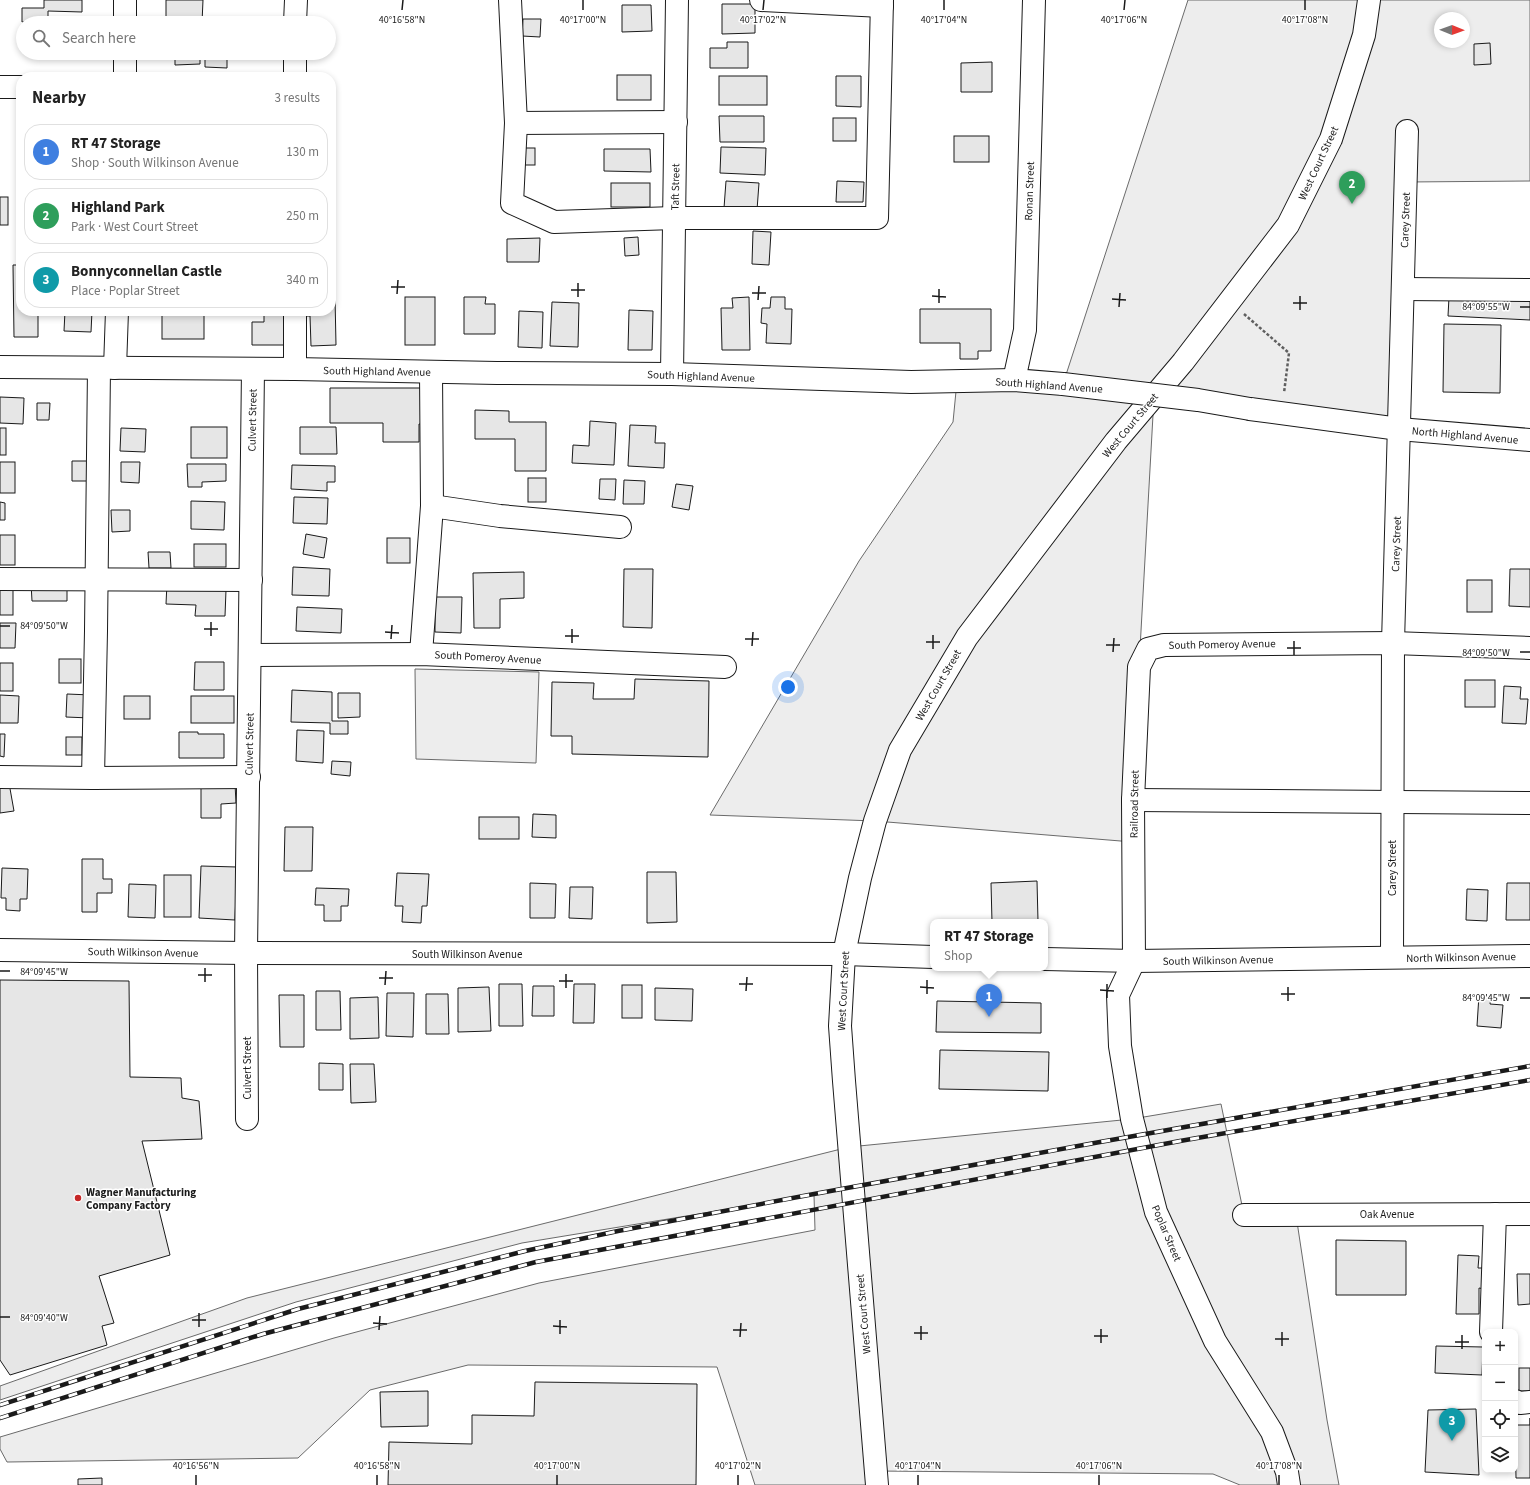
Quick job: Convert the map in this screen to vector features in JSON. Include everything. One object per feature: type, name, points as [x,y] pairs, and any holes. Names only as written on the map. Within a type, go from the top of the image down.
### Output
[{"type":"street","points":[[125,0],[125,16]]},
{"type":"street","points":[[296,0],[296,16]]},
{"type":"street","points":[[510,0],[516,123],[512,203],[554,222],[674,218],[877,218],[882,3],[761,0]]},
{"type":"street","name":"Taft Street","points":[[672,374],[677,0]]},
{"type":"street","name":"Ronan Street","points":[[1014,380],[1025,330],[1034,0]]},
{"type":"street","name":"West Court Street","points":[[877,1485],[840,1026],[844,954],[860,878],[875,821],[900,750],[967,636],[1116,441],[1183,362],[1288,225],[1332,139],[1364,35],[1370,0]]},
{"type":"street","points":[[125,60],[125,72]]},
{"type":"street","points":[[295,60],[295,72]]},
{"type":"street","points":[[0,87],[16,87]]},
{"type":"street","points":[[516,123],[676,122]]},
{"type":"street","name":"Carey Street","points":[[1392,958],[1393,643],[1407,131]]},
{"type":"street","points":[[1403,289],[1530,290]]},
{"type":"street","points":[[93,778],[97,580],[107,368],[116,316]]},
{"type":"street","points":[[295,316],[295,369]]},
{"type":"street","name":"South Highland Avenue","points":[[0,367],[672,374],[911,382],[1014,380],[1162,395],[1250,409],[1400,429]]},
{"type":"street","name":"Culvert Street","points":[[247,1119],[246,953],[253,369]]},
{"type":"street","points":[[421,654],[432,506],[431,372]]},
{"type":"street","name":"North Highland Avenue","points":[[1400,429],[1530,440]]},
{"type":"street","points":[[432,506],[500,516],[620,527]]},
{"type":"street","points":[[0,579],[251,580]]},
{"type":"street","name":"South Pomeroy Avenue","points":[[1148,649],[1164,645],[1393,643],[1530,648]]},
{"type":"street","name":"Railroad Street","points":[[1134,961],[1133,800],[1139,667],[1148,649]]},
{"type":"street","name":"South Pomeroy Avenue","points":[[250,655],[421,654],[454,662],[725,667]]},
{"type":"street","points":[[0,778],[249,777]]},
{"type":"street","points":[[1133,800],[1530,803]]},
{"type":"street","name":"South Wilkinson Avenue","points":[[0,950],[246,953],[844,954],[930,956]]},
{"type":"street","name":"North Wilkinson Avenue","points":[[1392,958],[1530,956]]},
{"type":"street","name":"South Wilkinson Avenue","points":[[1048,960],[1134,961],[1392,958]]},
{"type":"street","name":"Poplar Street","points":[[1134,961],[1118,995],[1120,1046],[1132,1119],[1156,1212],[1215,1341],[1272,1432],[1287,1472],[1289,1485]]},
{"type":"street","points":[[1491,1329],[1495,1214]]},
{"type":"street","name":"Oak Avenue","points":[[1244,1215],[1530,1214]]},
{"type":"street","points":[[1518,1402],[1530,1402]]},
{"type":"path","points":[[1230,301],[1289,353],[1281,413]]},
{"type":"shaded area","points":[[1188,0],[1530,0],[1530,181],[1406,182],[1399,429],[1154,397],[1139,667],[1133,842],[875,821],[710,815],[859,561],[953,422],[957,381],[1063,384]]},
{"type":"shaded area","points":[[415,669],[539,672],[536,763],[416,759]]},
{"type":"shaded area","points":[[1221,1104],[1244,1215],[1296,1215],[1327,1420],[1339,1485],[1240,1485],[1213,1474],[876,1471],[877,1485],[755,1485],[717,1367],[468,1365],[370,1390],[298,1458],[7,1462],[0,1449],[0,1437],[334,1338],[539,1283],[815,1230],[814,1195],[522,1243],[296,1302],[0,1400],[0,1386],[247,1298],[849,1147],[1132,1119]]},
{"type":"building","points":[[44,0],[82,0],[82,12],[48,11],[48,16],[22,16],[22,8],[44,8]]},
{"type":"building","points":[[166,0],[203,0],[202,16],[166,16]]},
{"type":"building","points":[[722,4],[755,4],[755,33],[722,34]]},
{"type":"building","points":[[622,5],[651,5],[652,31],[622,32]]},
{"type":"building","points":[[523,19],[541,19],[540,37],[522,36]]},
{"type":"building","points":[[727,42],[748,42],[748,68],[710,68],[710,48],[727,48]]},
{"type":"building","points":[[1490,43],[1491,64],[1474,65],[1474,44]]},
{"type":"building","points":[[175,60],[200,60],[200,64],[175,65]]},
{"type":"building","points":[[205,60],[227,60],[227,68],[205,67]]},
{"type":"building","points":[[992,62],[992,92],[961,92],[961,63]]},
{"type":"building","points":[[617,75],[651,75],[651,100],[617,100]]},
{"type":"building","points":[[719,76],[767,76],[767,105],[719,105]]},
{"type":"building","points":[[836,76],[861,76],[861,107],[836,106]]},
{"type":"building","points":[[719,116],[764,116],[764,142],[720,142]]},
{"type":"building","points":[[833,118],[856,118],[856,141],[833,141]]},
{"type":"building","points":[[954,136],[989,136],[989,162],[954,162]]},
{"type":"building","points":[[721,147],[766,148],[765,175],[720,173]]},
{"type":"building","points":[[520,148],[535,148],[535,165],[520,165]]},
{"type":"building","points":[[604,149],[650,149],[651,172],[604,171]]},
{"type":"building","points":[[726,181],[759,183],[757,210],[724,208]]},
{"type":"building","points":[[837,181],[864,182],[863,202],[836,202]]},
{"type":"building","points":[[611,183],[650,183],[650,207],[611,207]]},
{"type":"building","points":[[0,197],[8,197],[8,225],[0,225]]},
{"type":"building","points":[[753,231],[771,232],[769,265],[752,264]]},
{"type":"building","points":[[638,237],[639,255],[625,256],[624,238]]},
{"type":"building","points":[[540,238],[539,262],[507,262],[507,239]]},
{"type":"building","points":[[13,265],[16,265],[16,316],[38,316],[38,337],[14,337]]},
{"type":"building","points":[[405,297],[435,297],[435,345],[405,345]]},
{"type":"building","points":[[464,297],[486,297],[485,304],[495,304],[495,334],[464,334]]},
{"type":"building","points":[[749,297],[750,350],[722,350],[721,308],[733,308],[732,298]]},
{"type":"building","points":[[771,297],[785,297],[785,309],[792,309],[791,344],[766,343],[767,324],[761,323],[762,308],[770,308]]},
{"type":"building","points":[[1449,297],[1530,301],[1530,320],[1448,316]]},
{"type":"building","points":[[552,302],[579,303],[578,347],[550,346]]},
{"type":"building","points":[[920,309],[991,309],[991,351],[978,351],[978,359],[960,359],[960,343],[920,343]]},
{"type":"building","points":[[629,310],[653,311],[652,350],[628,350]]},
{"type":"building","points":[[519,311],[543,312],[542,348],[518,347]]},
{"type":"building","points":[[65,316],[92,316],[91,332],[64,331]]},
{"type":"building","points":[[162,316],[204,316],[204,339],[162,339]]},
{"type":"building","points":[[264,316],[289,316],[289,345],[252,345],[252,322],[264,322]]},
{"type":"building","points":[[310,316],[335,316],[336,345],[311,346]]},
{"type":"building","points":[[1444,324],[1501,325],[1500,393],[1443,392]]},
{"type":"building","points":[[330,388],[425,388],[425,424],[419,424],[419,442],[383,442],[383,423],[330,423]]},
{"type":"building","points":[[0,397],[24,398],[23,424],[0,423]]},
{"type":"building","points":[[37,403],[50,403],[49,420],[37,420]]},
{"type":"building","points":[[475,410],[509,411],[509,422],[546,422],[546,471],[515,471],[515,439],[475,439]]},
{"type":"building","points":[[590,421],[616,423],[614,465],[572,463],[573,445],[589,446]]},
{"type":"building","points":[[630,425],[656,426],[655,443],[665,443],[664,468],[628,466]]},
{"type":"building","points":[[191,427],[227,427],[227,458],[191,458]]},
{"type":"building","points":[[300,427],[336,427],[337,454],[300,454]]},
{"type":"building","points":[[0,428],[6,428],[6,455],[0,455]]},
{"type":"building","points":[[121,428],[146,429],[145,452],[120,451]]},
{"type":"building","points":[[72,461],[91,461],[90,481],[72,481]]},
{"type":"building","points":[[0,462],[15,462],[15,493],[0,493]]},
{"type":"building","points":[[121,462],[140,462],[139,483],[121,482]]},
{"type":"building","points":[[187,464],[226,464],[226,481],[202,482],[202,487],[188,487]]},
{"type":"building","points":[[292,465],[335,466],[335,482],[327,482],[327,491],[291,489]]},
{"type":"building","points":[[528,478],[546,478],[546,502],[528,502]]},
{"type":"building","points":[[600,479],[616,479],[615,500],[599,499]]},
{"type":"building","points":[[624,480],[645,481],[644,504],[623,504]]},
{"type":"building","points":[[676,484],[693,486],[689,510],[672,507]]},
{"type":"building","points":[[294,497],[328,498],[327,524],[293,523]]},
{"type":"building","points":[[191,501],[225,502],[224,530],[191,529]]},
{"type":"building","points":[[0,502],[5,503],[5,520],[0,520]]},
{"type":"building","points":[[111,510],[130,510],[130,531],[112,532]]},
{"type":"building","points":[[306,534],[327,538],[324,558],[303,554]]},
{"type":"building","points":[[0,535],[15,535],[15,565],[0,565]]},
{"type":"building","points":[[387,538],[410,538],[410,563],[387,563]]},
{"type":"building","points":[[194,544],[226,544],[226,567],[194,567]]},
{"type":"building","points":[[148,552],[170,552],[171,568],[149,568]]},
{"type":"building","points":[[293,567],[330,569],[329,596],[292,595]]},
{"type":"building","points":[[624,569],[653,569],[652,628],[623,627]]},
{"type":"building","points":[[1510,569],[1530,569],[1530,607],[1509,606]]},
{"type":"building","points":[[524,572],[524,598],[500,599],[500,628],[474,628],[473,573]]},
{"type":"building","points":[[1467,580],[1492,580],[1492,612],[1467,612]]},
{"type":"building","points":[[67,582],[67,601],[32,601],[31,583]]},
{"type":"building","points":[[167,583],[226,590],[225,616],[195,616],[196,605],[166,604]]},
{"type":"building","points":[[0,590],[13,590],[13,615],[0,615]]},
{"type":"building","points":[[435,597],[462,597],[461,633],[435,632]]},
{"type":"building","points":[[297,607],[342,609],[341,633],[296,631]]},
{"type":"building","points":[[0,623],[16,623],[15,648],[0,648]]},
{"type":"building","points":[[59,659],[81,659],[81,683],[59,683]]},
{"type":"building","points":[[195,662],[224,662],[224,690],[194,690]]},
{"type":"building","points":[[0,663],[13,663],[13,691],[0,691]]},
{"type":"building","points":[[635,679],[709,681],[708,757],[572,754],[572,736],[551,736],[552,682],[594,683],[593,699],[634,699]]},
{"type":"building","points":[[1465,680],[1495,680],[1495,707],[1465,707]]},
{"type":"building","points":[[1504,686],[1521,687],[1520,699],[1528,699],[1526,724],[1502,723]]},
{"type":"building","points":[[292,690],[332,692],[332,721],[348,721],[348,734],[330,734],[330,723],[291,722]]},
{"type":"building","points":[[338,693],[360,693],[360,717],[338,718]]},
{"type":"building","points":[[67,694],[91,695],[90,718],[66,717]]},
{"type":"building","points":[[0,695],[19,696],[18,723],[0,723]]},
{"type":"building","points":[[124,696],[150,696],[150,719],[124,719]]},
{"type":"building","points":[[191,696],[234,696],[234,723],[191,723]]},
{"type":"building","points":[[297,730],[324,731],[323,763],[296,761]]},
{"type":"building","points":[[179,732],[224,734],[224,758],[179,758]]},
{"type":"building","points":[[0,734],[5,734],[4,757],[0,756]]},
{"type":"building","points":[[66,737],[82,737],[82,755],[66,755]]},
{"type":"building","points":[[332,761],[351,762],[350,776],[331,774]]},
{"type":"building","points":[[9,783],[14,811],[0,813],[0,784]]},
{"type":"building","points":[[235,784],[236,803],[221,804],[221,818],[201,818],[201,785]]},
{"type":"building","points":[[533,814],[556,815],[556,838],[532,837]]},
{"type":"building","points":[[479,817],[519,817],[519,839],[479,839]]},
{"type":"building","points":[[285,827],[313,827],[312,871],[284,871]]},
{"type":"building","points":[[82,859],[103,859],[103,879],[112,879],[112,893],[97,893],[97,912],[82,912]]},
{"type":"building","points":[[201,866],[237,867],[235,920],[199,918]]},
{"type":"building","points":[[2,868],[28,869],[27,899],[20,899],[20,911],[6,910],[6,898],[1,898]]},
{"type":"building","points":[[647,872],[676,872],[677,922],[647,923]]},
{"type":"building","points":[[397,873],[429,874],[427,906],[422,906],[421,923],[402,922],[403,906],[395,906]]},
{"type":"building","points":[[164,875],[191,875],[191,917],[164,917]]},
{"type":"building","points":[[1037,881],[1038,919],[992,919],[991,883]]},
{"type":"building","points":[[530,883],[556,884],[555,918],[530,918]]},
{"type":"building","points":[[1507,883],[1530,883],[1530,920],[1506,920]]},
{"type":"building","points":[[129,884],[156,885],[155,918],[128,917]]},
{"type":"building","points":[[570,887],[593,887],[592,919],[569,918]]},
{"type":"building","points":[[316,888],[349,889],[348,906],[341,906],[341,921],[324,921],[324,905],[315,905]]},
{"type":"building","points":[[1467,889],[1488,890],[1487,921],[1466,920]]},
{"type":"building","name":"Wagner Manufacturing Company Factory","points":[[0,980],[129,981],[130,1077],[181,1078],[182,1098],[199,1101],[202,1139],[142,1141],[170,1255],[99,1276],[114,1323],[102,1326],[107,1345],[10,1375],[0,1360]]},
{"type":"building","points":[[499,984],[522,984],[523,1026],[499,1026]]},
{"type":"building","points":[[574,984],[595,984],[594,1023],[573,1023]]},
{"type":"building","points":[[622,985],[642,985],[642,1018],[622,1018]]},
{"type":"building","points":[[533,986],[554,986],[554,1016],[532,1016]]},
{"type":"building","points":[[489,987],[491,1031],[458,1032],[458,988]]},
{"type":"building","points":[[655,988],[693,989],[692,1021],[655,1020]]},
{"type":"building","points":[[316,991],[340,991],[341,1030],[316,1030]]},
{"type":"building","points":[[387,993],[414,993],[413,1037],[386,1036]]},
{"type":"building","points":[[426,994],[448,994],[449,1034],[426,1034]]},
{"type":"building","points":[[279,995],[304,995],[304,1047],[280,1047]]},
{"type":"building","points":[[1479,995],[1491,996],[1490,1004],[1503,1005],[1501,1028],[1477,1026]]},
{"type":"building","points":[[378,997],[379,1038],[350,1039],[350,998]]},
{"type":"building","points":[[937,1001],[1041,1003],[1041,1033],[936,1032]]},
{"type":"building","points":[[940,1050],[1049,1052],[1048,1091],[939,1089]]},
{"type":"building","points":[[319,1063],[343,1064],[343,1090],[319,1090]]},
{"type":"building","points":[[350,1064],[374,1064],[376,1102],[351,1103]]},
{"type":"building","points":[[1336,1240],[1406,1241],[1406,1295],[1336,1295]]},
{"type":"building","points":[[1458,1255],[1479,1256],[1478,1268],[1485,1268],[1484,1289],[1479,1288],[1479,1314],[1456,1314]]},
{"type":"building","points":[[1517,1274],[1530,1274],[1530,1304],[1518,1305]]},
{"type":"building","points":[[1436,1346],[1482,1347],[1482,1375],[1435,1373]]},
{"type":"building","points":[[1519,1368],[1530,1368],[1530,1391],[1519,1391]]},
{"type":"building","points":[[535,1382],[697,1384],[696,1485],[388,1485],[389,1442],[472,1444],[472,1415],[534,1416]]},
{"type":"building","points":[[428,1391],[428,1426],[381,1427],[380,1392]]},
{"type":"building","points":[[1476,1409],[1479,1475],[1425,1472],[1428,1410]]},
{"type":"building","points":[[1518,1425],[1530,1425],[1530,1478],[1516,1478],[1516,1473],[1518,1473]]},
{"type":"building","points":[[102,1478],[102,1485],[78,1485],[78,1479]]},
{"type":"railway","points":[[0,1405],[298,1309],[525,1251],[618,1231],[814,1194],[1530,1066]]},
{"type":"railway","points":[[0,1418],[263,1334],[536,1262],[1180,1141],[1530,1080]]},
{"type":"place","name":"Highland Park","points":[[1352,204]]},
{"type":"place","name":"RT 47 Storage","points":[[989,1017]]},
{"type":"place","name":"Wagner Manufacturing Company Factory","points":[[78,1198]]},
{"type":"place","name":"Bonnyconnellan Castle","points":[[1452,1441]]}]
